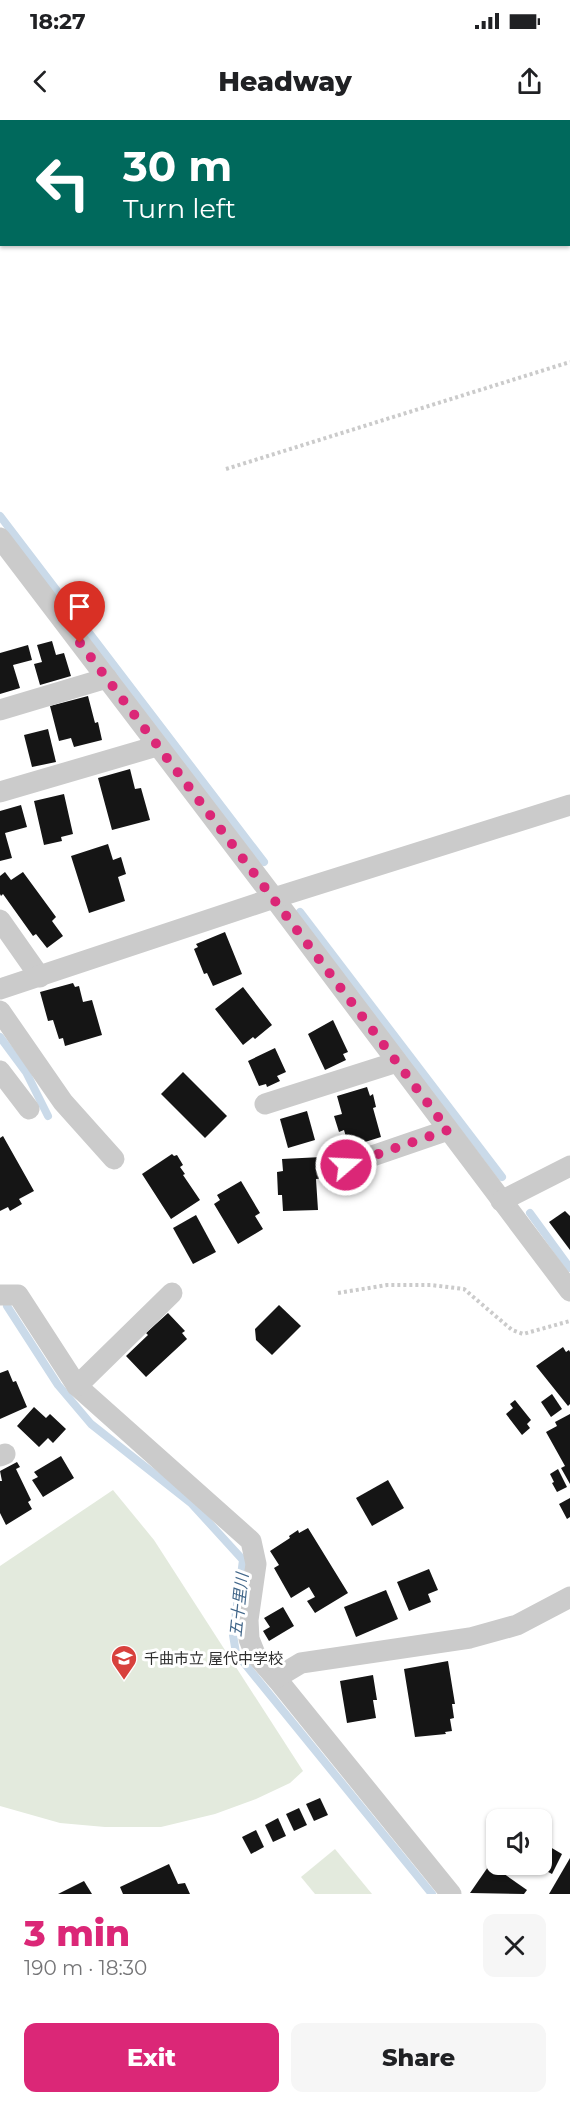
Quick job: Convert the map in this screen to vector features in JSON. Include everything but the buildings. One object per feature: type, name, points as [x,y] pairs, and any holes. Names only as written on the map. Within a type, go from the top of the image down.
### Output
[{"type":"street","points":[[0,538],[570,1292]]},
{"type":"street","points":[[0,710],[107,678]]},
{"type":"street","points":[[0,792],[157,746]]},
{"type":"street","points":[[0,989],[274,898],[570,805]]},
{"type":"street","points":[[0,920],[40,977]]},
{"type":"street","points":[[0,1011],[63,1102],[114,1159]]},
{"type":"street","points":[[265,1104],[398,1062]]},
{"type":"street","points":[[0,1071],[29,1109]]},
{"type":"street","points":[[346,1165],[448,1130]]},
{"type":"street","points":[[501,1201],[570,1166]]},
{"type":"street","points":[[77,1386],[172,1293]]},
{"type":"street","points":[[0,1295],[18,1295],[77,1386],[251,1541],[256,1564],[248,1620],[249,1639],[255,1654],[451,1894]]},
{"type":"street","points":[[276,1678],[301,1663],[416,1648],[479,1636],[517,1625],[570,1598]]},
{"type":"path","points":[[226,469],[570,362]]},
{"type":"path","points":[[338,1293],[387,1285],[453,1287],[464,1289],[512,1330],[523,1334],[570,1321]]},
{"type":"shaded area","name":"千曲市立 屋代中学校","points":[[113,1490],[154,1540],[303,1771],[290,1783],[215,1814],[161,1827],[105,1827],[60,1823],[0,1806],[0,1566]]},
{"type":"shaded area","points":[[335,1849],[372,1894],[315,1894],[301,1877]]},
{"type":"waterway","points":[[0,516],[264,862]]},
{"type":"waterway","points":[[300,912],[502,1177]]},
{"type":"waterway","name":"五十里川","points":[[0,1037],[26,1072],[48,1116]]},
{"type":"waterway","points":[[530,1213],[570,1268]]},
{"type":"waterway","name":"五十里川","points":[[7,1306],[58,1385],[91,1424],[191,1503],[243,1560],[233,1635],[236,1653],[432,1894]]},
{"type":"place","name":"千曲市立 屋代中学校","points":[[124,1681]]},
{"type":"route","points":[[80,643],[448,1130],[346,1165]]}]
